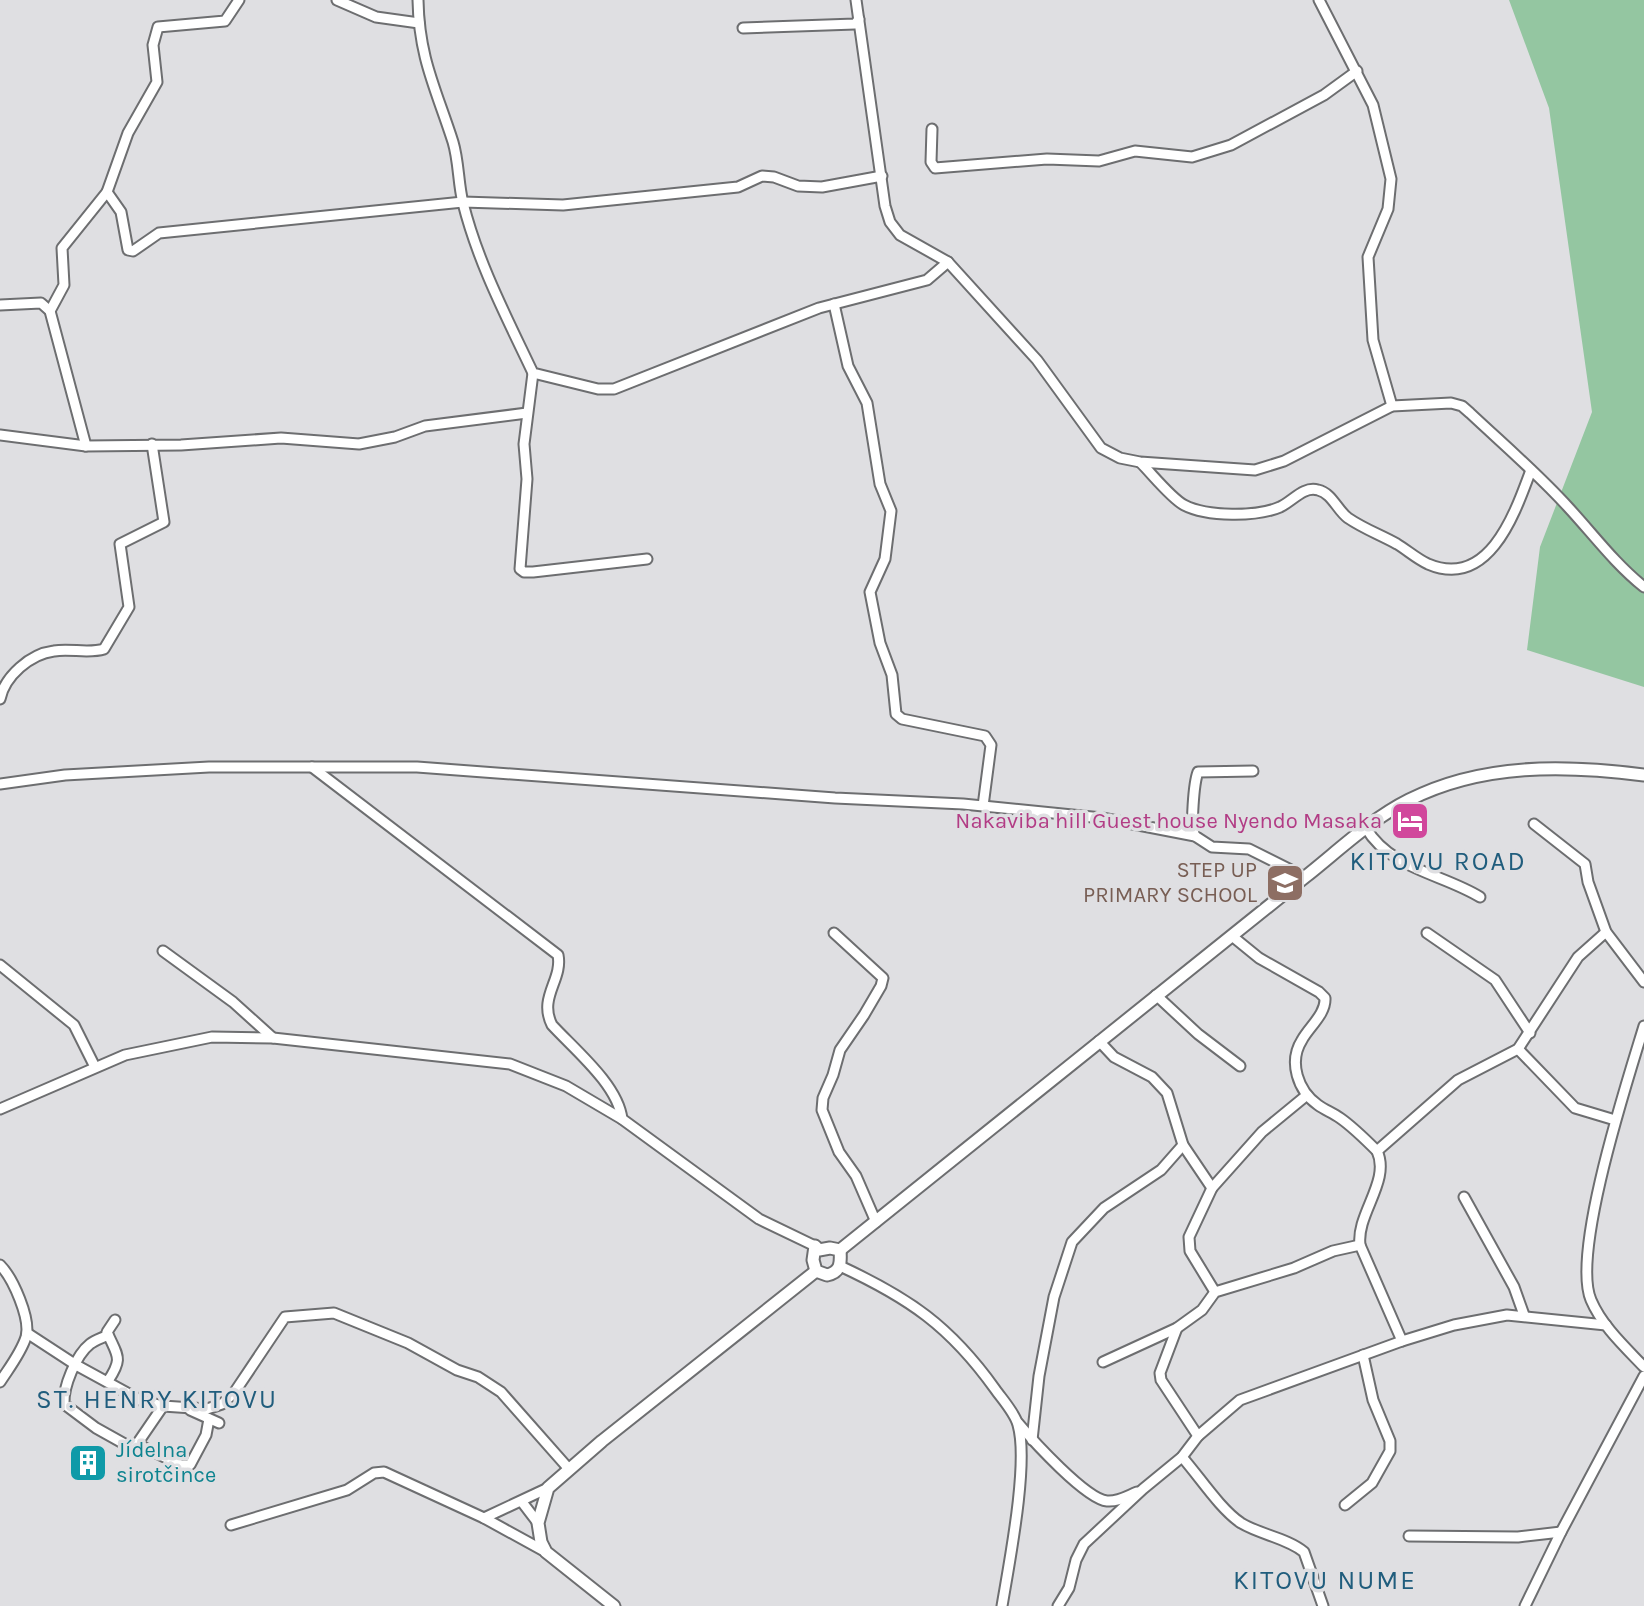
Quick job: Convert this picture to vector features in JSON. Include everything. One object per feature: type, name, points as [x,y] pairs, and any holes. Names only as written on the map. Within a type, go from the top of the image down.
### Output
[{"type":"street","points":[[50,311],[64,285],[62,248],[107,192],[128,133],[157,82],[153,45],[158,27],[225,21],[239,0]]},
{"type":"street","points":[[337,0],[376,17],[419,23]]},
{"type":"street","points":[[418,0],[419,40],[454,145],[463,202],[482,265],[533,373],[524,444],[527,479],[520,569],[533,572],[647,559]]},
{"type":"street","points":[[856,0],[885,206],[895,229],[900,235],[948,262],[1037,360],[1101,448],[1120,458],[1140,462],[1255,470],[1269,467],[1392,406],[1451,403],[1462,406],[1531,470],[1566,504],[1622,568],[1644,587]]},
{"type":"street","points":[[1319,0],[1373,105],[1391,179],[1388,209],[1368,257],[1373,340],[1392,406]]},
{"type":"street","points":[[743,28],[855,24],[859,19]]},
{"type":"street","points":[[932,129],[931,162],[935,168],[1047,159],[1099,161],[1135,151],[1192,157],[1231,145],[1324,95],[1357,71]]},
{"type":"street","points":[[107,192],[121,212],[128,250],[133,251],[159,233],[463,202],[563,205],[738,187],[762,176],[798,186],[822,187],[882,176]]},
{"type":"street","points":[[533,373],[598,389],[614,389],[834,304],[927,280],[948,262]]},
{"type":"street","points":[[0,305],[41,303],[50,311],[86,446]]},
{"type":"street","points":[[834,304],[848,366],[867,403],[872,448],[880,484],[891,511],[885,559],[870,592],[880,643],[889,663],[896,714],[902,719],[989,739],[991,745],[983,806]]},
{"type":"street","points":[[0,435],[86,446],[181,445],[281,438],[359,444],[395,437],[425,426],[527,413]]},
{"type":"street","points":[[0,699],[2,689],[13,675],[42,654],[57,650],[104,649],[126,614],[129,599],[120,544],[164,522],[152,444]]},
{"type":"street","points":[[1140,462],[1183,505],[1214,514],[1243,514],[1279,507],[1307,489],[1316,489],[1326,493],[1341,513],[1359,526],[1431,565],[1463,569],[1488,553],[1499,540],[1515,513],[1531,470]]},
{"type":"street","points":[[0,784],[65,775],[209,767],[417,767],[983,806],[1102,818],[1195,836],[1212,847],[1249,849],[1305,877]]},
{"type":"street","points":[[312,767],[558,955],[546,1005],[547,1016],[611,1089],[620,1106],[622,1119]]},
{"type":"street","points":[[0,1109],[125,1055],[212,1037],[273,1038],[510,1064],[566,1086],[622,1119],[759,1219],[819,1250],[840,1250],[1366,828],[1407,801],[1471,776],[1527,769],[1575,769],[1644,775]]},
{"type":"street","points":[[1195,836],[1191,829],[1195,804],[1194,781],[1198,772],[1253,771]]},
{"type":"street","points":[[1534,824],[1585,864],[1588,882],[1606,932],[1644,982]]},
{"type":"street","points":[[1366,828],[1373,841],[1413,867],[1456,883],[1480,897]]},
{"type":"street","points":[[1377,1151],[1458,1080],[1518,1049],[1578,957],[1606,932]]},
{"type":"street","points":[[834,933],[883,978],[864,1015],[840,1050],[823,1098],[822,1110],[839,1152],[856,1176],[876,1222]]},
{"type":"street","points":[[1427,933],[1495,980],[1530,1033]]},
{"type":"street","points":[[1232,936],[1259,958],[1325,998],[1323,1009],[1294,1056],[1295,1068],[1307,1095],[1350,1126],[1377,1151],[1381,1168],[1359,1231],[1360,1245],[1402,1341]]},
{"type":"street","points":[[163,951],[233,1002],[273,1038]]},
{"type":"street","points":[[0,965],[74,1025],[95,1067]]},
{"type":"street","points":[[1156,995],[1198,1034],[1240,1066]]},
{"type":"street","points":[[1644,1026],[1615,1120],[1592,1223],[1586,1280],[1591,1299],[1606,1325],[1644,1367]]},
{"type":"street","points":[[1099,1041],[1122,1064],[1160,1083],[1167,1093],[1183,1145],[1212,1188]]},
{"type":"street","points":[[1518,1049],[1575,1108],[1615,1120]]},
{"type":"street","points":[[1215,1292],[1188,1243],[1189,1237],[1212,1188],[1262,1132],[1307,1095]]},
{"type":"street","points":[[1032,1440],[1039,1376],[1054,1297],[1072,1242],[1104,1208],[1161,1170],[1183,1145]]},
{"type":"street","points":[[1464,1197],[1514,1287],[1524,1315]]},
{"type":"street","points":[[1103,1362],[1177,1328],[1202,1310],[1215,1292],[1294,1268],[1333,1251],[1360,1245]]},
{"type":"street","points":[[815,1246],[816,1271]]},
{"type":"street","points":[[816,1271],[832,1274],[840,1266],[840,1250]]},
{"type":"street","points":[[0,1265],[9,1274],[20,1300],[27,1333],[0,1382]]},
{"type":"street","points":[[840,1266],[900,1296],[937,1322],[988,1379],[1032,1440],[1096,1498],[1116,1501],[1143,1489]]},
{"type":"street","points":[[484,1518],[548,1488],[816,1271]]},
{"type":"street","points":[[27,1333],[76,1365],[140,1400],[163,1406],[207,1409],[222,1404],[248,1374],[285,1317],[334,1313],[408,1343],[457,1370],[478,1377],[501,1392],[569,1469]]},
{"type":"street","points":[[1058,1606],[1069,1588],[1076,1560],[1084,1544],[1182,1457],[1198,1436],[1240,1400],[1454,1325],[1507,1315],[1524,1315],[1606,1325]]},
{"type":"street","points":[[108,1381],[117,1367],[119,1353],[107,1332],[115,1320]]},
{"type":"street","points":[[1177,1328],[1160,1373],[1161,1380],[1198,1436]]},
{"type":"street","points":[[108,1335],[91,1342],[76,1365],[66,1387],[64,1404],[130,1447],[137,1444],[163,1406]]},
{"type":"street","points":[[1345,1505],[1372,1483],[1390,1451],[1390,1441],[1373,1400],[1363,1355]]},
{"type":"street","points":[[1525,1606],[1644,1376]]},
{"type":"street","points":[[187,1409],[219,1423]]},
{"type":"street","points":[[137,1444],[181,1465],[190,1465],[206,1435],[209,1419]]},
{"type":"street","points":[[1002,1606],[1021,1466],[1018,1423]]},
{"type":"street","points":[[1182,1457],[1237,1520],[1304,1552],[1323,1606]]},
{"type":"street","points":[[231,1525],[347,1490],[374,1473],[384,1472],[484,1518],[546,1552],[609,1604]]},
{"type":"street","points":[[546,1552],[538,1523],[548,1488]]},
{"type":"street","points":[[522,1502],[538,1523]]},
{"type":"street","points":[[1409,1536],[1518,1537],[1561,1532]]},
{"type":"green space","points":[[1509,0],[1644,0],[1644,687],[1527,650],[1540,547],[1592,412],[1549,108]]},
{"type":"place","name":"Nakaviba hill Guest house Nyendo Masaka","points":[[1410,821]]},
{"type":"place","name":"STEP UP PRIMARY SCHOOL","points":[[1285,883]]},
{"type":"place","name":"Jídelna sirotčince","points":[[88,1463]]},
{"type":"district","name":"KITOVU ROAD","points":[[1438,861]]},
{"type":"district","name":"ST. HENRY KITOVU","points":[[157,1399]]},
{"type":"district","name":"KITOVU NUME","points":[[1325,1580]]}]
